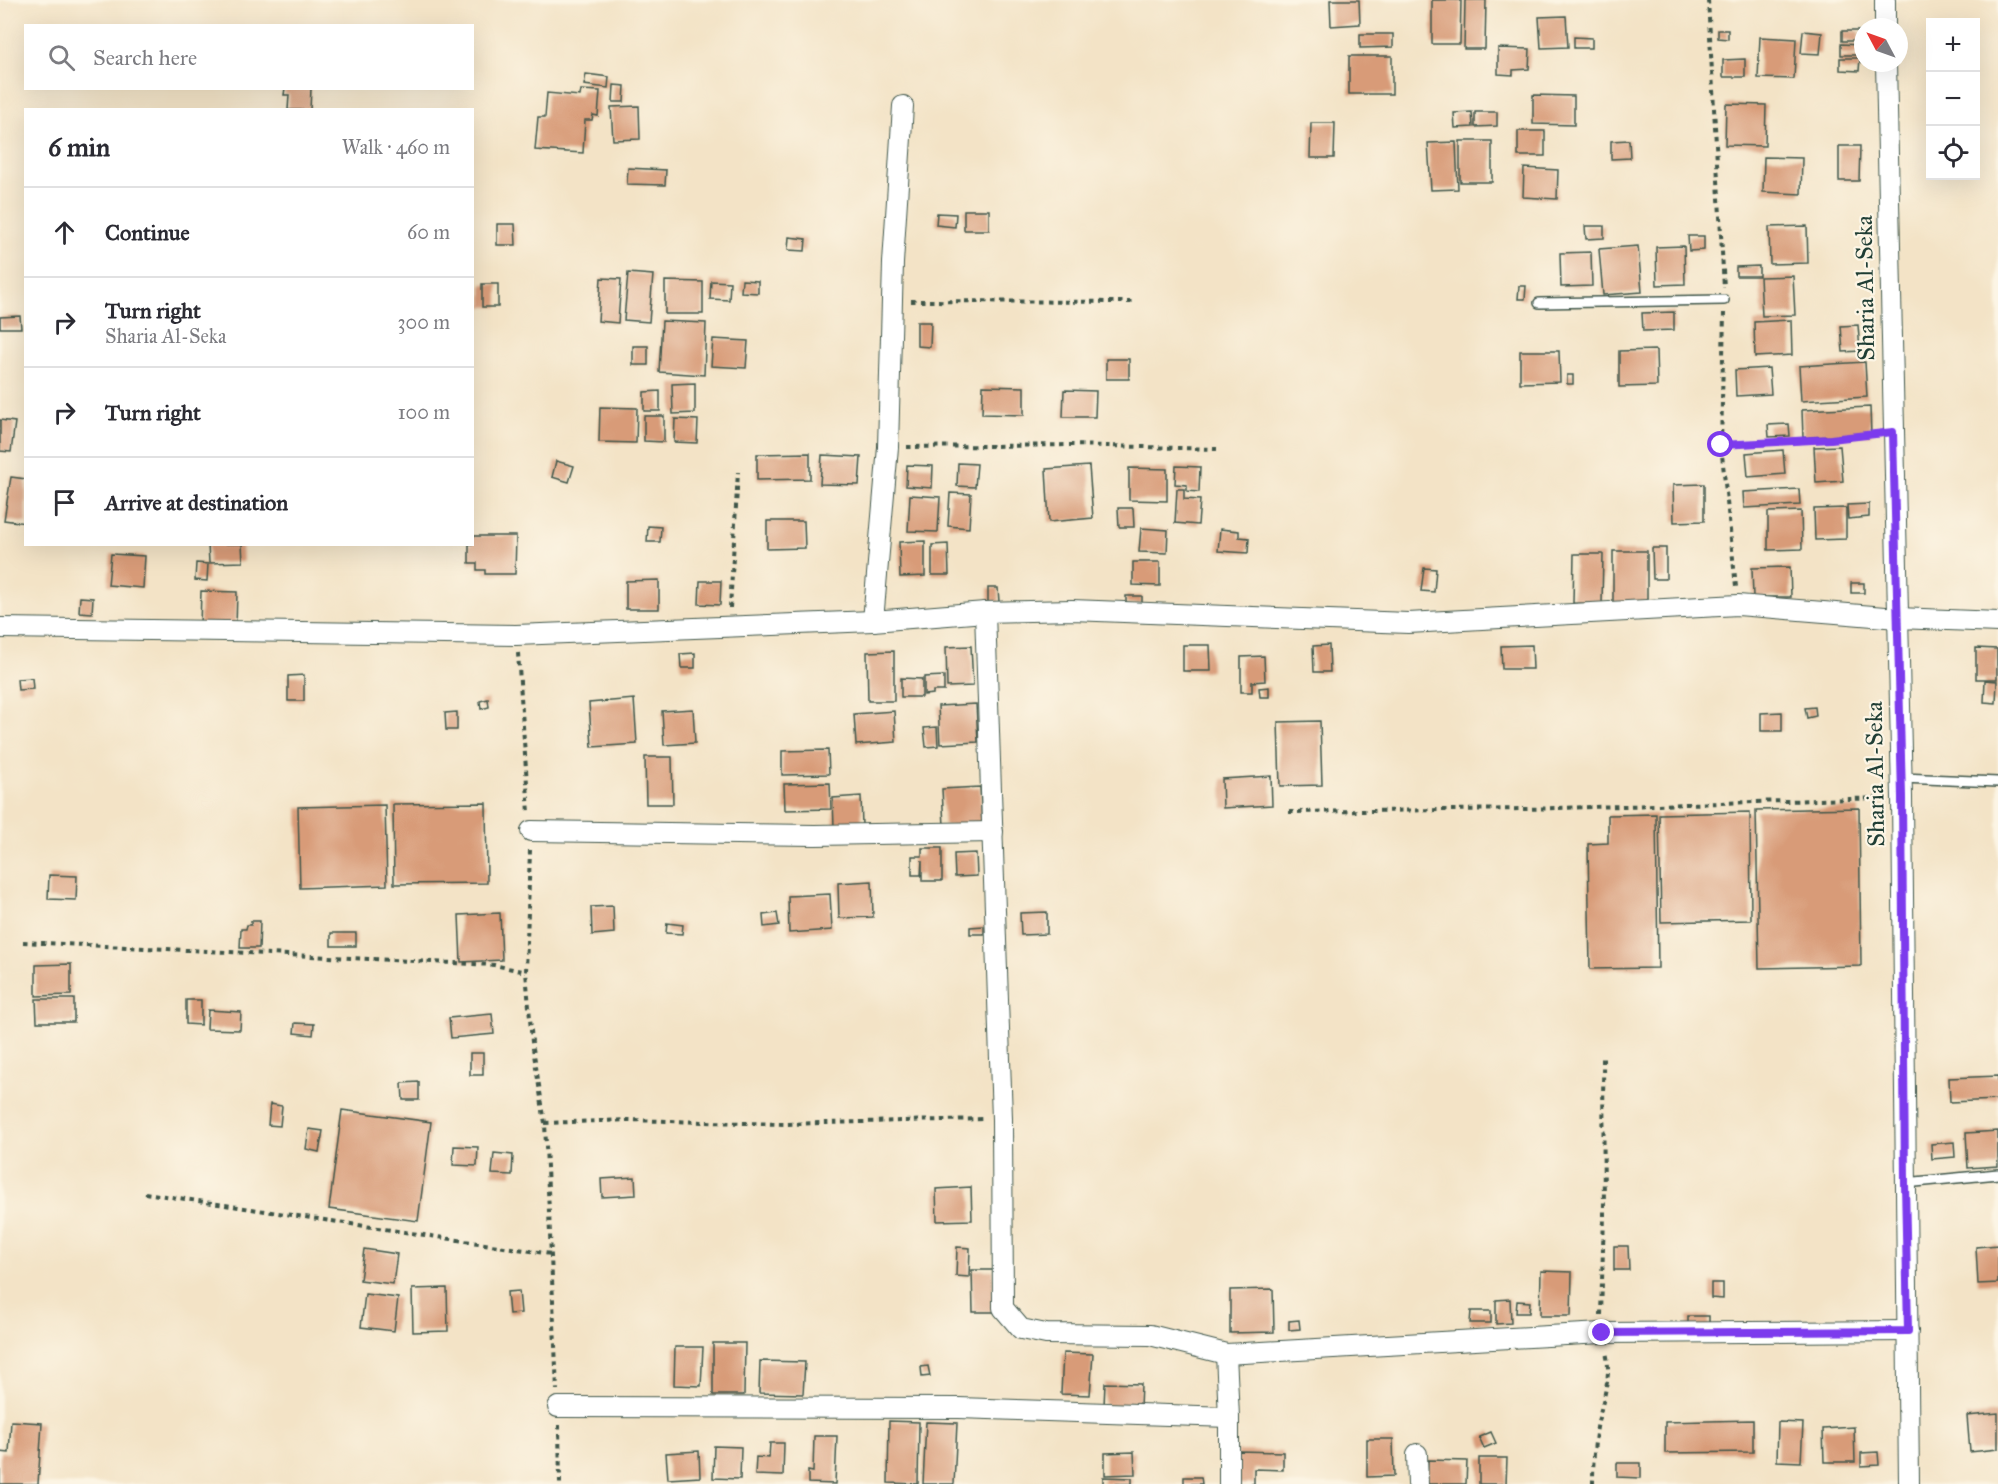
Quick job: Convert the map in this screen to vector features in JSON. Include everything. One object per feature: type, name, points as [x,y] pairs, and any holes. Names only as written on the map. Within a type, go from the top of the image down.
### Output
[{"type":"street","points":[[1885,0],[1885,18]]},
{"type":"street","name":"Sharia Al-Seka","points":[[1886,72],[1902,788],[1909,1484]]},
{"type":"street","points":[[873,621],[888,447],[892,301],[903,106]]},
{"type":"street","points":[[0,628],[516,634],[873,621],[985,612],[1071,610],[1408,622],[1738,606],[1898,618],[1998,622]]},
{"type":"street","points":[[985,612],[1002,1119],[1003,1308],[1021,1329],[1046,1334],[1150,1335],[1226,1354],[1602,1333],[1908,1331]]},
{"type":"street","points":[[531,831],[814,835],[993,832]]},
{"type":"street","points":[[1226,1354],[1229,1484]]},
{"type":"street","points":[[558,1407],[958,1408],[1229,1417]]},
{"type":"street","points":[[1417,1454],[1418,1484]]},
{"type":"lane","points":[[1539,303],[1724,300]]},
{"type":"lane","points":[[1902,788],[1998,782]]},
{"type":"lane","points":[[1905,1183],[1998,1174]]},
{"type":"path","points":[[892,301],[1132,302]]},
{"type":"path","points":[[1721,445],[1831,439],[1893,432]]},
{"type":"path","points":[[888,447],[1071,445],[1217,449]]},
{"type":"path","points":[[729,627],[738,472]]},
{"type":"path","points":[[516,634],[531,831],[526,972],[532,1042],[545,1123],[560,1484]]},
{"type":"path","points":[[1288,812],[1526,810],[1902,788]]},
{"type":"path","points":[[23,942],[494,965],[526,972]]},
{"type":"path","points":[[1593,1484],[1593,1460],[1598,1422],[1606,1397],[1609,1365],[1602,1333],[1600,1302],[1604,1215],[1603,1057]]},
{"type":"path","points":[[545,1123],[628,1120],[784,1124],[1002,1119]]},
{"type":"path","points":[[145,1192],[551,1254]]},
{"type":"building","points":[[1330,0],[1359,0],[1360,24],[1331,26]]},
{"type":"building","points":[[1432,0],[1461,0],[1460,44],[1432,44]]},
{"type":"building","points":[[1465,0],[1486,0],[1485,49],[1464,49]]},
{"type":"building","points":[[1566,16],[1568,47],[1541,48],[1539,17]]},
{"type":"building","points":[[1718,30],[1728,30],[1728,39],[1718,38]]},
{"type":"building","points":[[1803,31],[1822,33],[1820,54],[1801,53]]},
{"type":"building","points":[[1842,31],[1854,31],[1854,41],[1842,41]]},
{"type":"building","points":[[1360,34],[1393,34],[1393,47],[1360,48]]},
{"type":"building","points":[[1574,37],[1592,38],[1592,48],[1574,48]]},
{"type":"building","points":[[1760,37],[1796,39],[1794,79],[1758,78]]},
{"type":"building","points":[[1841,44],[1854,45],[1854,55],[1841,55]]},
{"type":"building","points":[[1498,48],[1530,49],[1529,69],[1513,70],[1513,75],[1498,74]]},
{"type":"building","points":[[1349,56],[1392,56],[1392,94],[1349,94]]},
{"type":"building","points":[[1840,58],[1854,58],[1854,71],[1840,70]]},
{"type":"building","points":[[1745,59],[1745,77],[1723,77],[1723,60]]},
{"type":"building","points":[[586,74],[609,77],[608,88],[584,85]]},
{"type":"building","points":[[614,85],[625,86],[624,102],[613,102]]},
{"type":"building","points":[[285,90],[311,90],[310,108],[288,108],[289,95],[284,95]]},
{"type":"building","points":[[581,90],[600,91],[598,116],[593,115],[592,120],[585,120],[583,153],[535,150],[538,117],[545,117],[547,93],[580,96]]},
{"type":"building","points":[[1533,95],[1574,96],[1574,125],[1533,124]]},
{"type":"building","points":[[1726,104],[1766,105],[1765,146],[1725,145]]},
{"type":"building","points":[[639,106],[640,139],[613,140],[611,107]]},
{"type":"building","points":[[1472,112],[1473,127],[1455,128],[1454,113]]},
{"type":"building","points":[[1475,112],[1497,112],[1497,126],[1475,127]]},
{"type":"building","points":[[1311,123],[1335,123],[1334,158],[1310,158]]},
{"type":"building","points":[[1518,131],[1545,131],[1545,156],[1518,156]]},
{"type":"building","points":[[1629,140],[1630,158],[1611,159],[1611,141]]},
{"type":"building","points":[[1460,141],[1492,141],[1492,182],[1460,182]]},
{"type":"building","points":[[1456,142],[1458,189],[1431,190],[1428,143]]},
{"type":"building","points":[[1839,146],[1860,146],[1859,181],[1839,181]]},
{"type":"building","points":[[1764,157],[1802,158],[1801,194],[1763,192]]},
{"type":"building","points":[[628,168],[666,170],[665,185],[627,184]]},
{"type":"building","points":[[1524,168],[1558,170],[1557,199],[1523,197]]},
{"type":"building","points":[[964,210],[989,210],[989,230],[964,230]]},
{"type":"building","points":[[937,213],[956,214],[955,227],[936,225]]},
{"type":"building","points":[[497,224],[515,224],[516,245],[497,245]]},
{"type":"building","points":[[1585,226],[1604,226],[1604,238],[1586,239]]},
{"type":"building","points":[[1807,226],[1808,263],[1770,264],[1769,227]]},
{"type":"building","points":[[1688,236],[1704,236],[1704,250],[1689,251]]},
{"type":"building","points":[[789,237],[806,239],[805,251],[788,250]]},
{"type":"building","points":[[1638,246],[1642,292],[1603,295],[1599,249]]},
{"type":"building","points":[[1684,246],[1685,284],[1657,285],[1656,247]]},
{"type":"building","points":[[1591,252],[1592,286],[1561,287],[1560,253]]},
{"type":"building","points":[[1759,266],[1759,276],[1736,276],[1736,267]]},
{"type":"building","points":[[628,273],[653,275],[649,322],[624,320]]},
{"type":"building","points":[[1793,276],[1795,315],[1762,316],[1760,277]]},
{"type":"building","points":[[601,278],[621,279],[618,323],[598,321]]},
{"type":"building","points":[[742,280],[758,281],[758,293],[741,292]]},
{"type":"building","points":[[665,281],[703,282],[703,314],[665,314]]},
{"type":"building","points":[[711,281],[730,282],[729,300],[710,299]]},
{"type":"building","points":[[482,284],[498,284],[498,307],[482,307]]},
{"type":"building","points":[[1519,286],[1526,286],[1525,299],[1518,299]]},
{"type":"building","points":[[1674,312],[1674,330],[1643,331],[1642,313]]},
{"type":"building","points":[[20,316],[21,328],[0,328],[0,317]]},
{"type":"building","points":[[1791,320],[1792,355],[1755,357],[1754,322]]},
{"type":"building","points":[[662,321],[706,323],[704,375],[659,372]]},
{"type":"building","points":[[917,322],[931,322],[930,347],[917,346]]},
{"type":"building","points":[[1858,325],[1860,351],[1843,352],[1841,326]]},
{"type":"building","points":[[713,339],[748,341],[746,368],[711,366]]},
{"type":"building","points":[[633,346],[648,346],[648,365],[633,365]]},
{"type":"building","points":[[1656,350],[1657,386],[1619,387],[1619,351]]},
{"type":"building","points":[[1520,351],[1559,351],[1560,382],[1520,383]]},
{"type":"building","points":[[1106,359],[1129,359],[1129,379],[1106,379]]},
{"type":"building","points":[[1865,362],[1867,397],[1801,401],[1799,366]]},
{"type":"building","points":[[1769,368],[1771,394],[1736,396],[1735,370]]},
{"type":"building","points":[[1567,375],[1573,375],[1573,384],[1567,384]]},
{"type":"building","points":[[695,383],[695,413],[673,414],[672,384]]},
{"type":"building","points":[[983,386],[1024,387],[1024,415],[982,414]]},
{"type":"building","points":[[1064,390],[1096,391],[1095,417],[1063,417]]},
{"type":"building","points":[[660,391],[660,411],[644,411],[644,392]]},
{"type":"building","points":[[600,407],[637,408],[636,443],[599,442]]},
{"type":"building","points":[[1870,407],[1871,435],[1803,438],[1802,410]]},
{"type":"building","points":[[644,416],[664,416],[664,442],[644,441]]},
{"type":"building","points":[[675,419],[698,420],[697,443],[674,442]]},
{"type":"building","points":[[0,420],[15,422],[11,452],[0,451]]},
{"type":"building","points":[[1789,424],[1790,436],[1769,437],[1768,425]]},
{"type":"building","points":[[1840,446],[1843,481],[1816,483],[1814,447]]},
{"type":"building","points":[[1783,450],[1785,474],[1748,477],[1746,453]]},
{"type":"building","points":[[810,453],[810,479],[757,480],[757,454]]},
{"type":"building","points":[[822,455],[861,457],[859,485],[820,484]]},
{"type":"building","points":[[556,461],[574,466],[569,482],[552,477]]},
{"type":"building","points":[[958,463],[977,464],[975,487],[957,486]]},
{"type":"building","points":[[907,465],[933,466],[932,488],[906,486]]},
{"type":"building","points":[[1089,466],[1093,518],[1049,522],[1046,469]]},
{"type":"building","points":[[1176,466],[1200,467],[1199,492],[1187,491],[1187,485],[1175,484]]},
{"type":"building","points":[[1129,468],[1167,469],[1167,501],[1129,500]]},
{"type":"building","points":[[11,477],[24,479],[24,523],[4,520]]},
{"type":"building","points":[[1704,484],[1704,521],[1674,522],[1673,485]]},
{"type":"building","points":[[1177,489],[1184,489],[1184,499],[1200,500],[1198,525],[1175,523]]},
{"type":"building","points":[[1799,489],[1800,505],[1744,508],[1743,492]]},
{"type":"building","points":[[950,493],[971,494],[969,528],[948,526]]},
{"type":"building","points":[[910,495],[940,497],[938,532],[908,531]]},
{"type":"building","points":[[1869,504],[1869,517],[1848,519],[1847,505]]},
{"type":"building","points":[[1118,508],[1133,508],[1134,527],[1119,527]]},
{"type":"building","points":[[1846,508],[1846,539],[1815,540],[1814,509]]},
{"type":"building","points":[[1801,511],[1802,549],[1768,550],[1768,512]]},
{"type":"building","points":[[767,521],[804,521],[805,548],[767,549]]},
{"type":"building","points":[[648,526],[661,527],[660,542],[647,542]]},
{"type":"building","points":[[1141,528],[1168,530],[1167,553],[1139,552]]},
{"type":"building","points":[[1220,529],[1239,531],[1239,537],[1249,538],[1248,553],[1218,551]]},
{"type":"building","points":[[474,536],[516,536],[515,574],[485,574],[485,570],[477,570],[477,563],[469,563],[469,546],[474,546]]},
{"type":"building","points":[[925,541],[925,576],[900,577],[899,542]]},
{"type":"building","points":[[948,544],[949,575],[932,575],[932,545]]},
{"type":"building","points":[[208,546],[242,546],[243,562],[209,563]]},
{"type":"building","points":[[1652,548],[1666,548],[1666,579],[1653,579]]},
{"type":"building","points":[[1613,551],[1647,551],[1647,603],[1613,603]]},
{"type":"building","points":[[111,554],[145,556],[143,588],[108,585]]},
{"type":"building","points":[[1574,554],[1603,554],[1602,604],[1573,603]]},
{"type":"building","points":[[1133,562],[1160,562],[1160,586],[1133,585]]},
{"type":"building","points":[[196,563],[208,564],[207,581],[195,580]]},
{"type":"building","points":[[1790,567],[1791,597],[1753,597],[1752,568]]},
{"type":"building","points":[[1424,568],[1436,569],[1434,592],[1421,591]]},
{"type":"building","points":[[659,580],[659,609],[626,609],[626,581]]},
{"type":"building","points":[[700,581],[721,581],[720,605],[699,604]]},
{"type":"building","points":[[1851,583],[1864,583],[1864,593],[1851,593]]},
{"type":"building","points":[[988,588],[998,588],[999,602],[988,602]]},
{"type":"building","points":[[201,591],[237,592],[236,627],[200,626]]},
{"type":"building","points":[[1126,596],[1142,596],[1142,604],[1126,604]]},
{"type":"building","points":[[80,597],[93,598],[92,613],[79,612]]},
{"type":"building","points":[[1183,645],[1210,645],[1211,671],[1183,671]]},
{"type":"building","points":[[1329,645],[1330,672],[1314,672],[1313,646]]},
{"type":"building","points":[[1532,645],[1533,669],[1502,669],[1501,646]]},
{"type":"building","points":[[971,646],[973,686],[947,687],[946,647]]},
{"type":"building","points":[[1976,648],[1997,649],[1997,679],[1976,679]]},
{"type":"building","points":[[894,651],[894,701],[868,701],[867,652]]},
{"type":"building","points":[[695,653],[695,668],[681,668],[680,654]]},
{"type":"building","points":[[1264,656],[1265,681],[1252,682],[1252,692],[1241,692],[1241,657]]},
{"type":"building","points":[[304,675],[304,701],[288,701],[288,676]]},
{"type":"building","points":[[944,676],[944,691],[933,691],[933,694],[924,695],[924,677]]},
{"type":"building","points":[[32,678],[33,689],[18,690],[17,679]]},
{"type":"building","points":[[901,678],[922,679],[922,697],[901,697]]},
{"type":"building","points":[[1985,680],[1997,681],[1996,703],[1984,702]]},
{"type":"building","points":[[1269,687],[1269,697],[1260,697],[1259,688]]},
{"type":"building","points":[[488,699],[489,707],[481,709],[480,701]]},
{"type":"building","points":[[634,699],[637,744],[592,747],[589,703]]},
{"type":"building","points":[[976,704],[978,742],[940,744],[938,706]]},
{"type":"building","points":[[1815,707],[1816,716],[1807,718],[1805,708]]},
{"type":"building","points":[[693,709],[695,743],[664,745],[662,711]]},
{"type":"building","points":[[894,711],[896,742],[856,745],[854,714]]},
{"type":"building","points":[[457,712],[457,730],[446,730],[445,713]]},
{"type":"building","points":[[1782,712],[1782,731],[1761,731],[1761,713]]},
{"type":"building","points":[[1320,721],[1322,785],[1280,786],[1278,722]]},
{"type":"building","points":[[937,727],[938,746],[926,747],[924,728]]},
{"type":"building","points":[[828,750],[829,774],[782,775],[782,751]]},
{"type":"building","points":[[645,757],[672,757],[673,804],[646,804]]},
{"type":"building","points":[[1271,776],[1272,805],[1223,808],[1222,779]]},
{"type":"building","points":[[830,783],[831,809],[785,810],[784,784]]},
{"type":"building","points":[[980,787],[982,825],[944,826],[942,789]]},
{"type":"building","points":[[861,796],[862,826],[834,827],[833,798]]},
{"type":"building","points":[[486,803],[487,883],[394,884],[393,804]]},
{"type":"building","points":[[385,805],[387,885],[300,888],[298,807]]},
{"type":"building","points":[[1859,808],[1861,966],[1759,968],[1756,810]]},
{"type":"building","points":[[1750,812],[1751,920],[1661,922],[1659,814]]},
{"type":"building","points":[[1656,814],[1658,968],[1590,969],[1588,844],[1608,843],[1608,815]]},
{"type":"building","points":[[922,848],[942,848],[942,881],[922,881],[922,860],[921,875],[912,875],[912,856],[922,856]]},
{"type":"building","points":[[976,853],[977,876],[955,877],[954,854]]},
{"type":"building","points":[[49,875],[77,876],[76,900],[48,899]]},
{"type":"building","points":[[872,881],[873,917],[839,918],[838,883]]},
{"type":"building","points":[[830,894],[832,930],[789,933],[788,896]]},
{"type":"building","points":[[613,906],[614,933],[592,935],[591,907]]},
{"type":"building","points":[[1047,912],[1047,934],[1021,935],[1020,913]]},
{"type":"building","points":[[500,913],[502,960],[461,962],[459,915]]},
{"type":"building","points":[[777,913],[779,925],[764,927],[763,915]]},
{"type":"building","points":[[251,921],[260,921],[259,948],[240,948],[241,929],[246,929],[247,925],[251,925]]},
{"type":"building","points":[[667,923],[683,925],[682,934],[666,933]]},
{"type":"building","points":[[984,926],[984,934],[970,934],[970,927]]},
{"type":"building","points":[[331,933],[356,933],[356,946],[331,946]]},
{"type":"building","points":[[71,964],[71,995],[36,996],[36,965]]},
{"type":"building","points":[[36,999],[74,999],[74,1022],[37,1022]]},
{"type":"building","points":[[186,1000],[201,1000],[201,1025],[186,1024]]},
{"type":"building","points":[[208,1010],[241,1012],[240,1030],[207,1029]]},
{"type":"building","points":[[492,1014],[494,1034],[451,1038],[449,1018]]},
{"type":"building","points":[[295,1023],[314,1024],[313,1035],[294,1033]]},
{"type":"building","points":[[470,1053],[483,1053],[483,1075],[470,1075]]},
{"type":"building","points":[[1998,1076],[1998,1100],[1950,1102],[1949,1078]]},
{"type":"building","points":[[419,1082],[419,1100],[403,1100],[402,1083]]},
{"type":"building","points":[[270,1104],[282,1106],[280,1126],[268,1125]]},
{"type":"building","points":[[342,1110],[431,1122],[418,1221],[329,1209]]},
{"type":"building","points":[[309,1129],[323,1131],[319,1152],[306,1149]]},
{"type":"building","points":[[1998,1131],[1998,1166],[1968,1168],[1966,1133]]},
{"type":"building","points":[[1954,1142],[1955,1157],[1932,1159],[1931,1144]]},
{"type":"building","points":[[454,1146],[478,1147],[477,1166],[453,1165]]},
{"type":"building","points":[[494,1153],[513,1155],[512,1175],[492,1174]]},
{"type":"building","points":[[635,1177],[636,1195],[602,1197],[601,1179]]},
{"type":"building","points":[[971,1187],[972,1220],[937,1221],[936,1189]]},
{"type":"building","points":[[1998,1245],[1998,1283],[1978,1284],[1976,1247]]},
{"type":"building","points":[[1614,1246],[1628,1246],[1629,1270],[1614,1270]]},
{"type":"building","points":[[957,1247],[970,1248],[969,1277],[956,1276]]},
{"type":"building","points":[[364,1249],[397,1254],[393,1284],[360,1280]]},
{"type":"building","points":[[972,1270],[994,1270],[994,1312],[973,1312]]},
{"type":"building","points":[[1541,1271],[1572,1272],[1571,1316],[1540,1316]]},
{"type":"building","points":[[1711,1283],[1723,1283],[1723,1299],[1711,1298]]},
{"type":"building","points":[[447,1288],[448,1331],[413,1332],[412,1289]]},
{"type":"building","points":[[1273,1289],[1274,1332],[1230,1333],[1230,1290]]},
{"type":"building","points":[[519,1291],[521,1313],[509,1314],[507,1292]]},
{"type":"building","points":[[365,1294],[398,1298],[394,1331],[361,1327]]},
{"type":"building","points":[[1510,1299],[1511,1323],[1496,1324],[1496,1300]]},
{"type":"building","points":[[1517,1301],[1530,1302],[1529,1313],[1516,1313]]},
{"type":"building","points":[[1471,1311],[1491,1311],[1491,1323],[1470,1323]]},
{"type":"building","points":[[1688,1316],[1709,1316],[1709,1328],[1688,1328]]},
{"type":"building","points":[[1299,1320],[1300,1329],[1289,1330],[1289,1321]]},
{"type":"building","points":[[713,1343],[745,1343],[744,1395],[713,1395]]},
{"type":"building","points":[[675,1347],[703,1347],[701,1386],[674,1385]]},
{"type":"building","points":[[1063,1353],[1093,1354],[1090,1395],[1061,1394]]},
{"type":"building","points":[[760,1361],[805,1362],[803,1394],[759,1393]]},
{"type":"building","points":[[928,1366],[930,1376],[922,1377],[921,1367]]},
{"type":"building","points":[[1105,1383],[1141,1384],[1140,1407],[1104,1406]]},
{"type":"building","points":[[1998,1413],[1998,1449],[1970,1452],[1967,1416]]},
{"type":"building","points":[[1753,1420],[1753,1452],[1665,1453],[1665,1422]]},
{"type":"building","points":[[11,1421],[42,1423],[38,1484],[0,1484],[0,1452],[9,1453]]},
{"type":"building","points":[[889,1421],[919,1422],[918,1484],[888,1483]]},
{"type":"building","points":[[926,1422],[957,1423],[954,1484],[923,1484]]},
{"type":"building","points":[[1778,1422],[1803,1423],[1801,1462],[1777,1461]]},
{"type":"building","points":[[1854,1427],[1855,1462],[1824,1462],[1823,1429]]},
{"type":"building","points":[[1491,1432],[1496,1443],[1484,1448],[1479,1437]]},
{"type":"building","points":[[814,1436],[837,1436],[835,1484],[808,1483],[808,1471],[813,1472]]},
{"type":"building","points":[[1367,1439],[1393,1439],[1394,1476],[1367,1477]]},
{"type":"building","points":[[770,1443],[784,1443],[783,1476],[755,1475],[756,1457],[769,1458]]},
{"type":"building","points":[[714,1446],[741,1447],[740,1479],[713,1478]]},
{"type":"building","points":[[699,1451],[700,1477],[668,1479],[666,1453]]},
{"type":"building","points":[[1238,1451],[1283,1452],[1283,1470],[1254,1469],[1254,1484],[1237,1484]]},
{"type":"building","points":[[1134,1452],[1135,1474],[1105,1475],[1105,1453]]},
{"type":"building","points":[[1878,1452],[1879,1465],[1861,1466],[1861,1453]]},
{"type":"building","points":[[1479,1458],[1507,1458],[1506,1484],[1479,1484]]},
{"type":"building","points":[[1428,1460],[1467,1461],[1466,1484],[1427,1484]]},
{"type":"building","points":[[1617,1463],[1641,1463],[1641,1478],[1617,1477]]},
{"type":"building","points":[[1103,1477],[1132,1478],[1132,1484],[1103,1484]]},
{"type":"building","points":[[1184,1477],[1201,1477],[1202,1484],[1184,1484]]},
{"type":"route","points":[[1602,1333],[1908,1331],[1902,797],[1893,432],[1831,439],[1721,445]]}]
